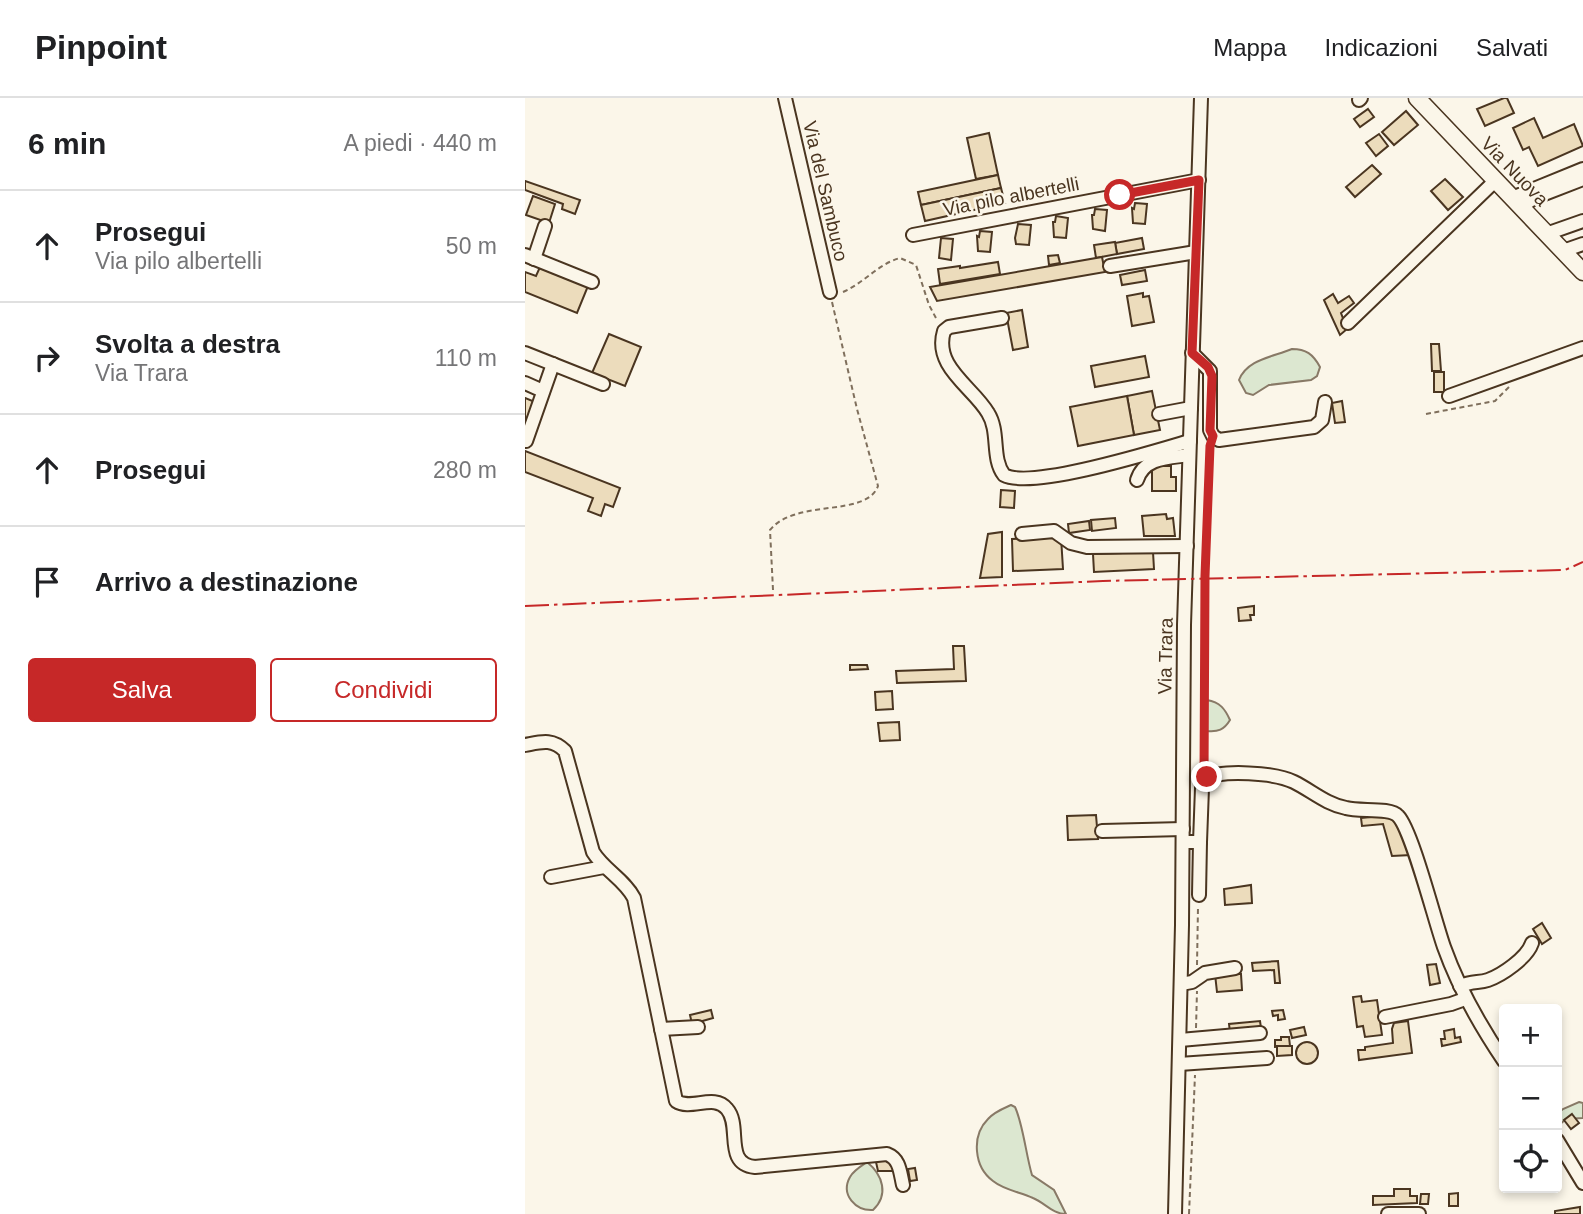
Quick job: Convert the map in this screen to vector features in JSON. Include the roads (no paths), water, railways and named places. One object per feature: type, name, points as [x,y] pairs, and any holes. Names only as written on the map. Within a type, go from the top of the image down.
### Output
[{"type":"main road","name":"Via Nuova","points":[[1417,98],[1583,272]]},
{"type":"street","name":"Via del Sambuco","points":[[785,98],[830,292]]},
{"type":"street","name":"Via Trara","points":[[1175,1214],[1189,456],[1201,98]]},
{"type":"street","points":[[1516,203],[1583,169]]},
{"type":"street","points":[[1516,203],[1583,179]]},
{"type":"street","name":"Via pilo albertelli","points":[[913,234],[1199,180]]},
{"type":"street","points":[[1348,323],[1495,181]]},
{"type":"street","points":[[1546,234],[1583,221]]},
{"type":"street","points":[[545,226],[530,257],[592,282]]},
{"type":"street","points":[[1563,251],[1583,244]]},
{"type":"street","points":[[1110,266],[1196,252]]},
{"type":"street","points":[[1002,318],[953,326],[944,331],[943,347],[951,369],[962,385],[985,408],[991,419],[999,466],[1008,477],[1021,480],[1081,470],[1190,441]]},
{"type":"street","points":[[1449,396],[1583,348]]},
{"type":"street","points":[[525,353],[603,384]]},
{"type":"street","points":[[1192,353],[1208,367],[1212,376],[1210,430],[1213,436],[1222,440],[1311,428],[1322,420],[1325,402]]},
{"type":"street","points":[[526,441],[552,364]]},
{"type":"street","points":[[525,383],[543,391]]},
{"type":"street","points":[[1159,414],[1191,408]]},
{"type":"street","points":[[1137,480],[1141,470],[1151,462],[1189,456]]},
{"type":"street","points":[[1022,534],[1054,531],[1071,543],[1087,547],[1187,546]]},
{"type":"street","points":[[525,745],[549,741],[565,751],[592,848],[604,867],[628,888],[636,904],[676,1101],[686,1105],[716,1102],[728,1110],[737,1155],[743,1164],[755,1167],[884,1154],[894,1157],[898,1162],[903,1185]]},
{"type":"street","points":[[1199,895],[1202,788],[1204,779],[1211,776],[1238,774],[1280,777],[1344,808],[1396,814],[1410,841],[1441,937],[1465,999],[1499,1052]]},
{"type":"street","points":[[1102,831],[1183,836],[1200,842]]},
{"type":"street","points":[[551,877],[604,867]]},
{"type":"street","points":[[1460,986],[1491,979],[1523,958],[1532,943]]},
{"type":"street","points":[[1181,984],[1192,982],[1212,971],[1235,968]]},
{"type":"street","points":[[1385,1017],[1465,999]]},
{"type":"street","points":[[661,1029],[698,1027]]},
{"type":"street","points":[[1180,1040],[1260,1033]]},
{"type":"street","points":[[1179,1063],[1267,1058]]},
{"type":"street","points":[[1562,1148],[1583,1183]]},
{"type":"street","points":[[1388,1214],[1419,1214]]}]
